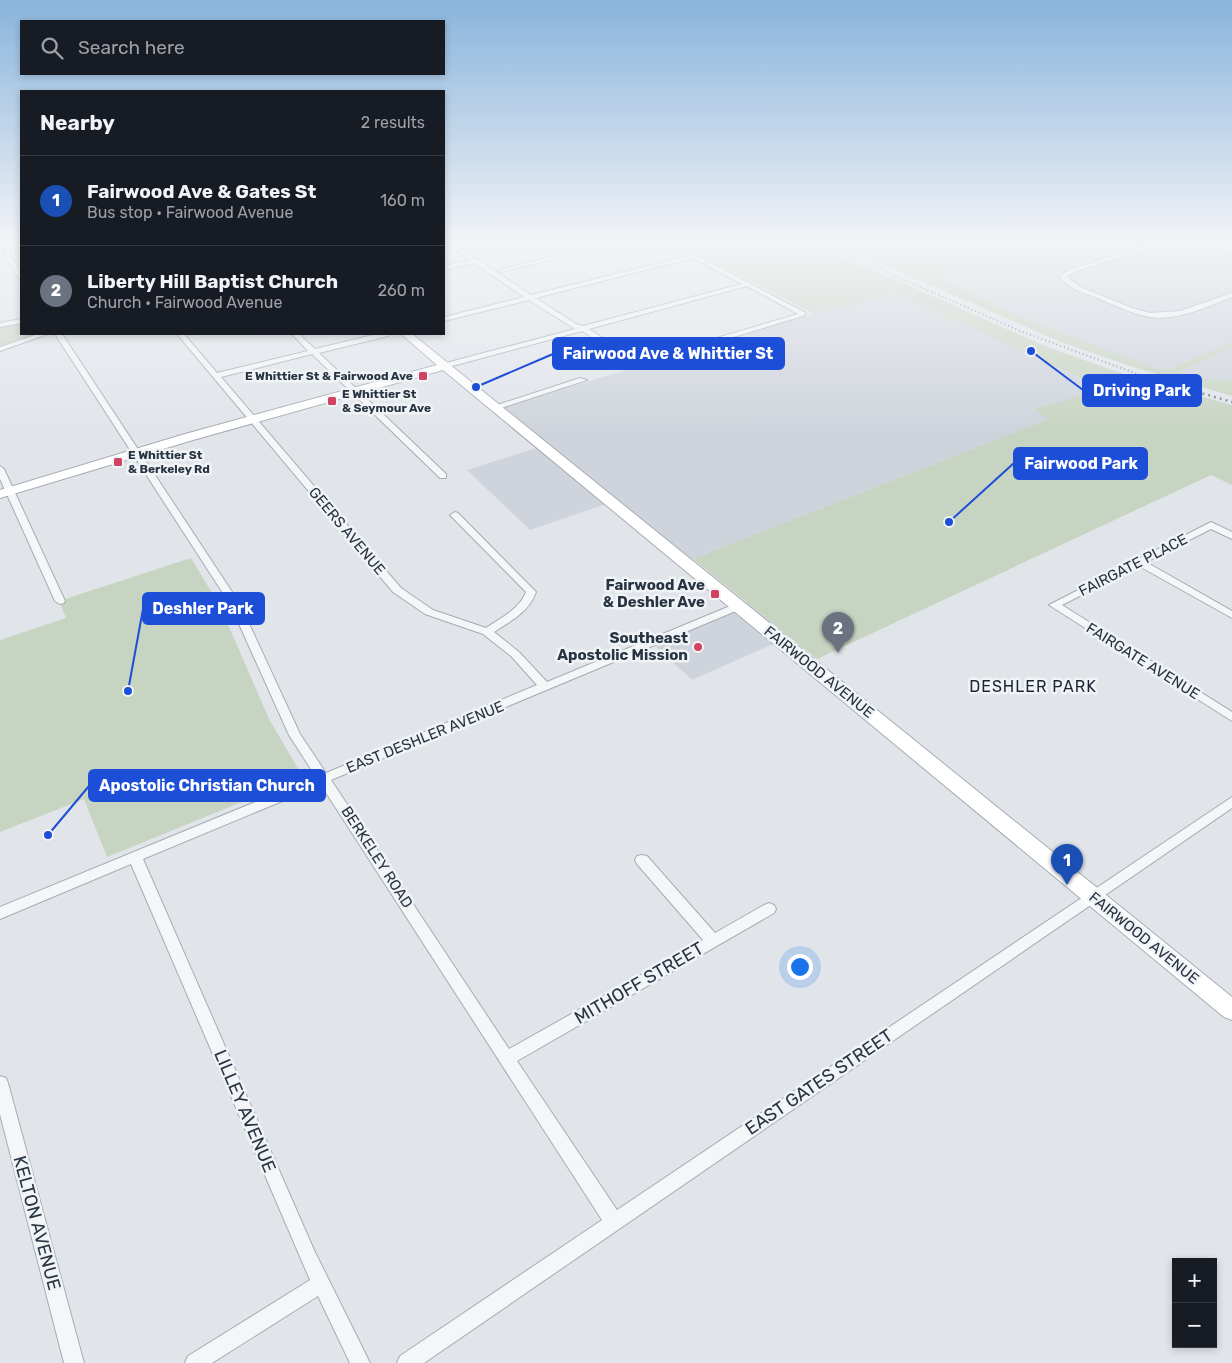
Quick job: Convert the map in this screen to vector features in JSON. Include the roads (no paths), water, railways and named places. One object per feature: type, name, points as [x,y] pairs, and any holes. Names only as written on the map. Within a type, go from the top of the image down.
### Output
[{"type":"street","points":[[445,319],[504,304]]},
{"type":"street","points":[[540,304],[573,326],[584,329],[637,364],[801,315],[802,313],[785,304]]},
{"type":"street","points":[[551,304],[582,324],[584,329]]},
{"type":"street","points":[[5,493],[136,452],[253,419],[677,304]]},
{"type":"street","points":[[1116,304],[1134,311],[1166,316],[1203,304]]},
{"type":"street","points":[[0,325],[20,321]]},
{"type":"street","points":[[0,349],[41,335]]},
{"type":"street","name":"BERKELEY ROAD","points":[[59,335],[235,604],[291,727],[614,1222]]},
{"type":"street","name":"GEERS AVENUE","points":[[181,335],[397,590],[428,612],[463,622],[487,632],[515,654],[546,687]]},
{"type":"street","points":[[296,335],[443,476]]},
{"type":"street","points":[[216,376],[381,335]]},
{"type":"street","name":"FAIRWOOD AVENUE","points":[[407,335],[1232,1010]]},
{"type":"street","points":[[495,407],[584,380]]},
{"type":"street","points":[[0,469],[5,493],[60,601]]},
{"type":"street","points":[[455,515],[531,592],[529,600],[522,608],[487,632]]},
{"type":"street","name":"FAIRGATE PLACE","points":[[1054,605],[1211,526],[1232,536]]},
{"type":"street","points":[[1139,562],[1232,615]]},
{"type":"street","name":"FAIRGATE AVENUE","points":[[1054,605],[1232,717]]},
{"type":"street","name":"EAST DESHLER AVENUE","points":[[0,913],[739,606]]},
{"type":"street","name":"EAST GATES STREET","points":[[407,1363],[1232,802]]},
{"type":"street","name":"LILLEY AVENUE","points":[[135,857],[321,1284],[360,1363]]},
{"type":"street","points":[[642,860],[712,941]]},
{"type":"street","name":"MITHOFF STREET","points":[[508,1058],[769,909]]},
{"type":"street","name":"KELTON AVENUE","points":[[0,1083],[74,1363]]},
{"type":"street","points":[[195,1363],[321,1284]]},
{"type":"railway","points":[[958,304],[1020,331],[1143,376]]},
{"type":"railway","points":[[1139,375],[1232,402]]},
{"type":"place","name":"Driving Park","points":[[1031,351]]},
{"type":"place","name":"E Whittier St & Fairwood Ave","points":[[423,376]]},
{"type":"place","name":"Fairwood Ave & Whittier St","points":[[476,387]]},
{"type":"place","name":"E Whittier St & Seymour Ave","points":[[332,401]]},
{"type":"place","name":"E Whittier St & Berkeley Rd","points":[[118,462]]},
{"type":"place","name":"Fairwood Park","points":[[949,522]]},
{"type":"place","name":"Fairwood Ave & Deshler Ave","points":[[715,594]]},
{"type":"place","name":"Southeast Apostolic Mission","points":[[698,647]]},
{"type":"place","name":"Liberty Hill Baptist Church","points":[[838,653]]},
{"type":"place","name":"Deshler Park","points":[[128,691]]},
{"type":"place","name":"Apostolic Christian Church","points":[[48,835]]},
{"type":"place","name":"Fairwood Ave & Gates St","points":[[1067,885]]},
{"type":"district","name":"DESHLER PARK","points":[[1033,686]]}]
